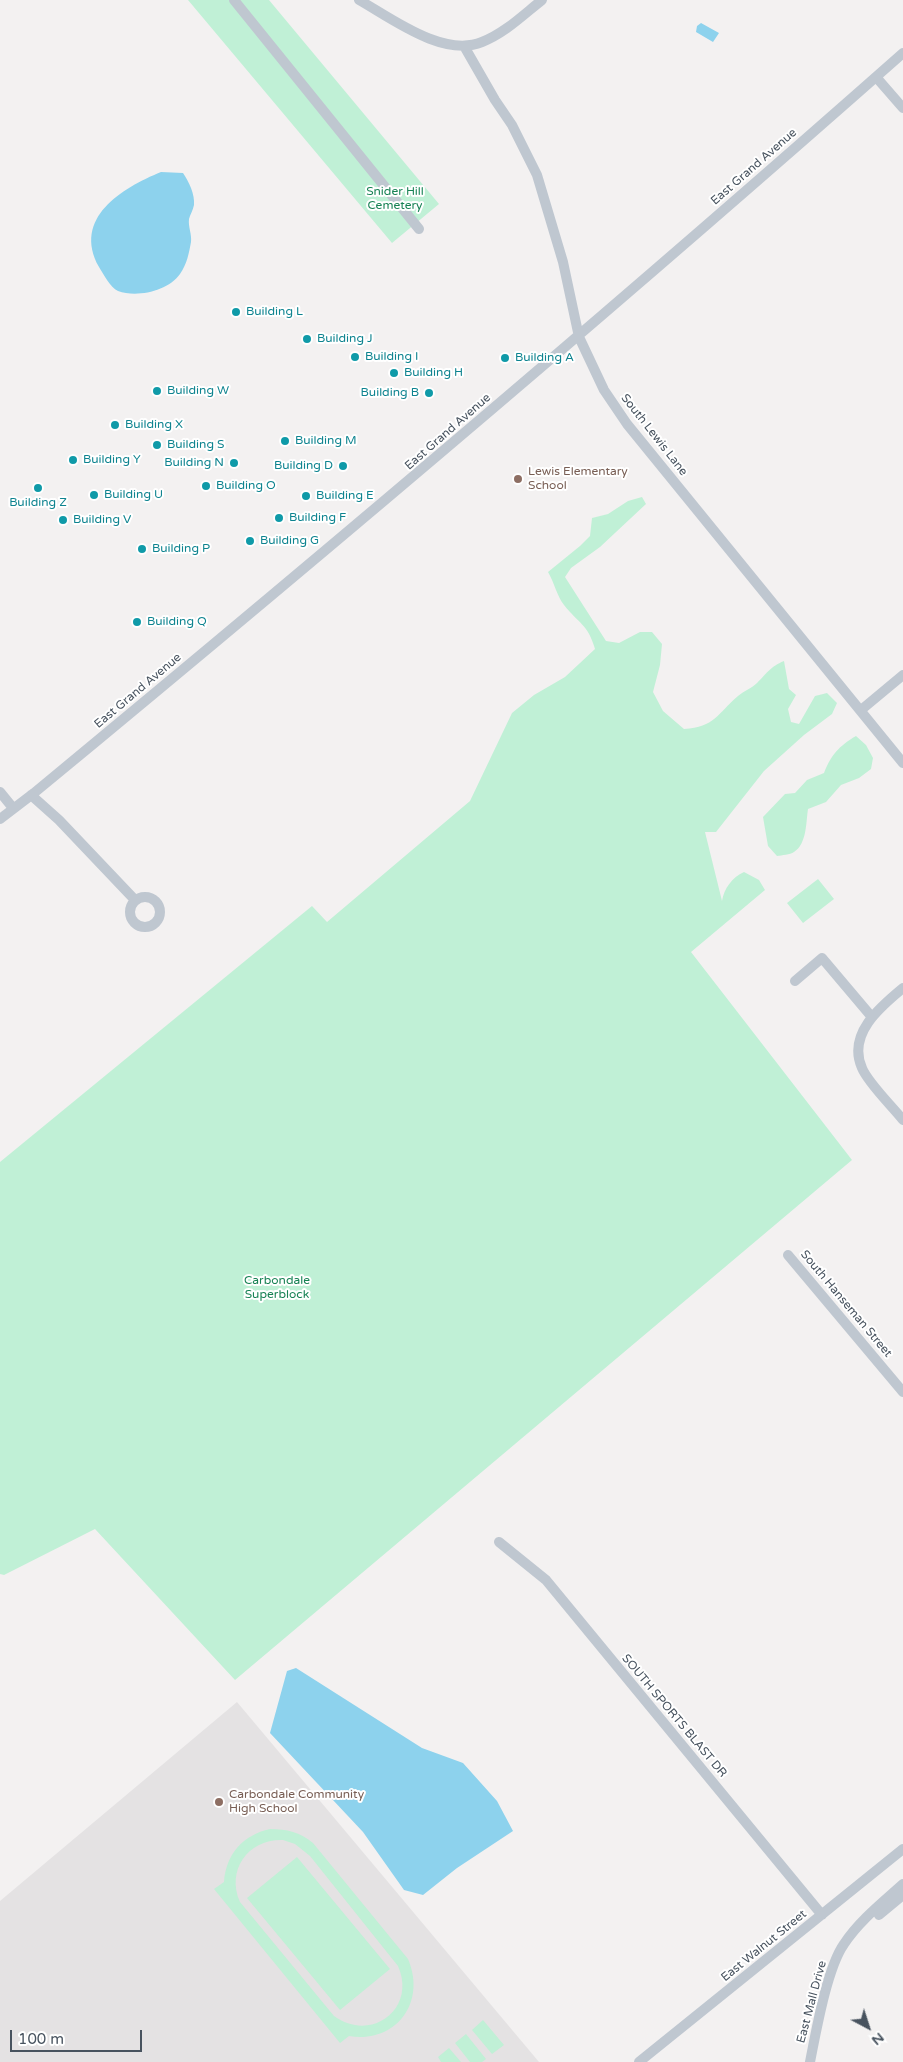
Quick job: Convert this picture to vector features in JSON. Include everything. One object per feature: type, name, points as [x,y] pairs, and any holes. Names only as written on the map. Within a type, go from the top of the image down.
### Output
[{"type":"street","points":[[234,0],[419,229]]},
{"type":"street","points":[[359,0],[423,36],[451,45],[464,46],[481,43],[499,33],[542,0]]},
{"type":"street","name":"South Lewis Lane","points":[[464,46],[495,100],[512,125],[538,175],[563,262],[579,337],[604,390],[627,424],[903,763]]},
{"type":"street","name":"East Grand Avenue","points":[[0,819],[278,592],[579,337],[903,53]]},
{"type":"street","points":[[876,77],[903,108]]},
{"type":"street","points":[[861,710],[903,675]]},
{"type":"street","points":[[0,792],[13,808]]},
{"type":"street","points":[[31,795],[59,820],[135,900]]},
{"type":"street","points":[[795,981],[822,958],[871,1016]]},
{"type":"street","points":[[903,988],[871,1016],[859,1041],[859,1057],[862,1069],[903,1120]]},
{"type":"street","name":"South Hanseman Street","points":[[788,1255],[903,1392]]},
{"type":"street","name":"SOUTH SPORTS BLAST DR","points":[[499,1542],[546,1580],[822,1915]]},
{"type":"street","name":"East Walnut Street","points":[[640,2062],[903,1849]]},
{"type":"street","name":"East Mall Drive","points":[[810,2062],[830,1977],[840,1950],[847,1940],[903,1884]]},
{"type":"street","points":[[847,1940],[903,1895]]},
{"type":"shaded area","name":"Carbondale Community High School","points":[[237,1702],[539,2062],[0,2062],[0,1901]]},
{"type":"green space","name":"Snider Hill Cemetery","points":[[188,0],[269,0],[439,204],[392,243]]},
{"type":"green space","name":"Carbondale Superblock","points":[[642,497],[646,504],[600,547],[571,568],[565,577],[606,641],[619,643],[640,632],[652,632],[662,644],[660,665],[653,692],[663,711],[684,729],[703,726],[715,719],[738,696],[755,685],[772,668],[784,661],[789,689],[796,695],[788,709],[791,722],[799,724],[815,696],[827,693],[837,703],[832,714],[804,735],[764,771],[716,832],[705,832],[722,901],[729,884],[744,872],[759,880],[765,890],[691,952],[852,1160],[235,1680],[95,1529],[4,1575],[0,1574],[0,1162],[312,906],[327,922],[470,801],[512,713],[534,695],[565,677],[595,649],[586,629],[562,601],[548,572],[590,536],[592,518],[608,514],[628,501]]},
{"type":"green space","points":[[856,736],[866,745],[873,758],[871,769],[859,778],[841,785],[826,802],[808,809],[804,838],[801,844],[792,853],[777,856],[768,846],[763,817],[785,794],[795,793],[807,780],[824,773],[836,752]]},
{"type":"green space","points":[[818,879],[834,899],[803,923],[787,903]]},
{"type":"green space","points":[[270,1829],[288,1831],[303,1836],[313,1843],[408,1959],[413,1975],[413,1991],[410,2005],[403,2017],[393,2027],[380,2034],[366,2037],[349,2036],[340,2043],[214,1889],[224,1882],[228,1863],[238,1847],[244,1841]],"holes":[[[283,1840],[295,1844],[310,1856],[398,1966],[402,1982],[401,1996],[396,2008],[387,2017],[376,2023],[362,2026],[348,2023],[334,2016],[240,1902],[236,1890],[238,1868],[250,1851],[271,1841]]]},
{"type":"green space","points":[[297,1857],[390,1969],[340,2010],[247,1898]]},
{"type":"green space","points":[[483,2020],[504,2045],[492,2054],[472,2030]]},
{"type":"green space","points":[[466,2034],[486,2059],[482,2062],[470,2062],[455,2043]]},
{"type":"green space","points":[[449,2048],[461,2062],[441,2062],[438,2057]]},
{"type":"water","points":[[701,23],[719,33],[713,42],[696,32],[697,26]]},
{"type":"water","points":[[161,172],[183,173],[193,192],[194,205],[189,217],[191,242],[186,262],[175,280],[160,289],[134,294],[118,291],[112,287],[105,277],[92,250],[92,234],[96,220],[105,207],[117,196]]},
{"type":"water","points":[[296,1668],[422,1748],[463,1763],[497,1801],[513,1831],[457,1868],[423,1895],[404,1890],[363,1832],[270,1733],[287,1671]]},
{"type":"place","name":"Building L","points":[[236,312]]},
{"type":"place","name":"Building J","points":[[307,339]]},
{"type":"place","name":"Building I","points":[[355,357]]},
{"type":"place","name":"Building A","points":[[505,358]]},
{"type":"place","name":"Building H","points":[[394,373]]},
{"type":"place","name":"Building W","points":[[157,391]]},
{"type":"place","name":"Building B","points":[[429,393]]},
{"type":"place","name":"Building X","points":[[115,425]]},
{"type":"place","name":"Building M","points":[[285,441]]},
{"type":"place","name":"Building S","points":[[157,445]]},
{"type":"place","name":"Building Y","points":[[73,460]]},
{"type":"place","name":"Building N","points":[[234,463]]},
{"type":"place","name":"Building D","points":[[343,466]]},
{"type":"place","name":"Lewis Elementary School","points":[[518,479]]},
{"type":"place","name":"Building O","points":[[206,486]]},
{"type":"place","name":"Building Z","points":[[38,488]]},
{"type":"place","name":"Building U","points":[[94,495]]},
{"type":"place","name":"Building E","points":[[306,496]]},
{"type":"place","name":"Building F","points":[[279,518]]},
{"type":"place","name":"Building V","points":[[63,520]]},
{"type":"place","name":"Building G","points":[[250,541]]},
{"type":"place","name":"Building P","points":[[142,549]]},
{"type":"place","name":"Building Q","points":[[137,622]]},
{"type":"place","name":"Carbondale Community High School","points":[[219,1802]]}]
